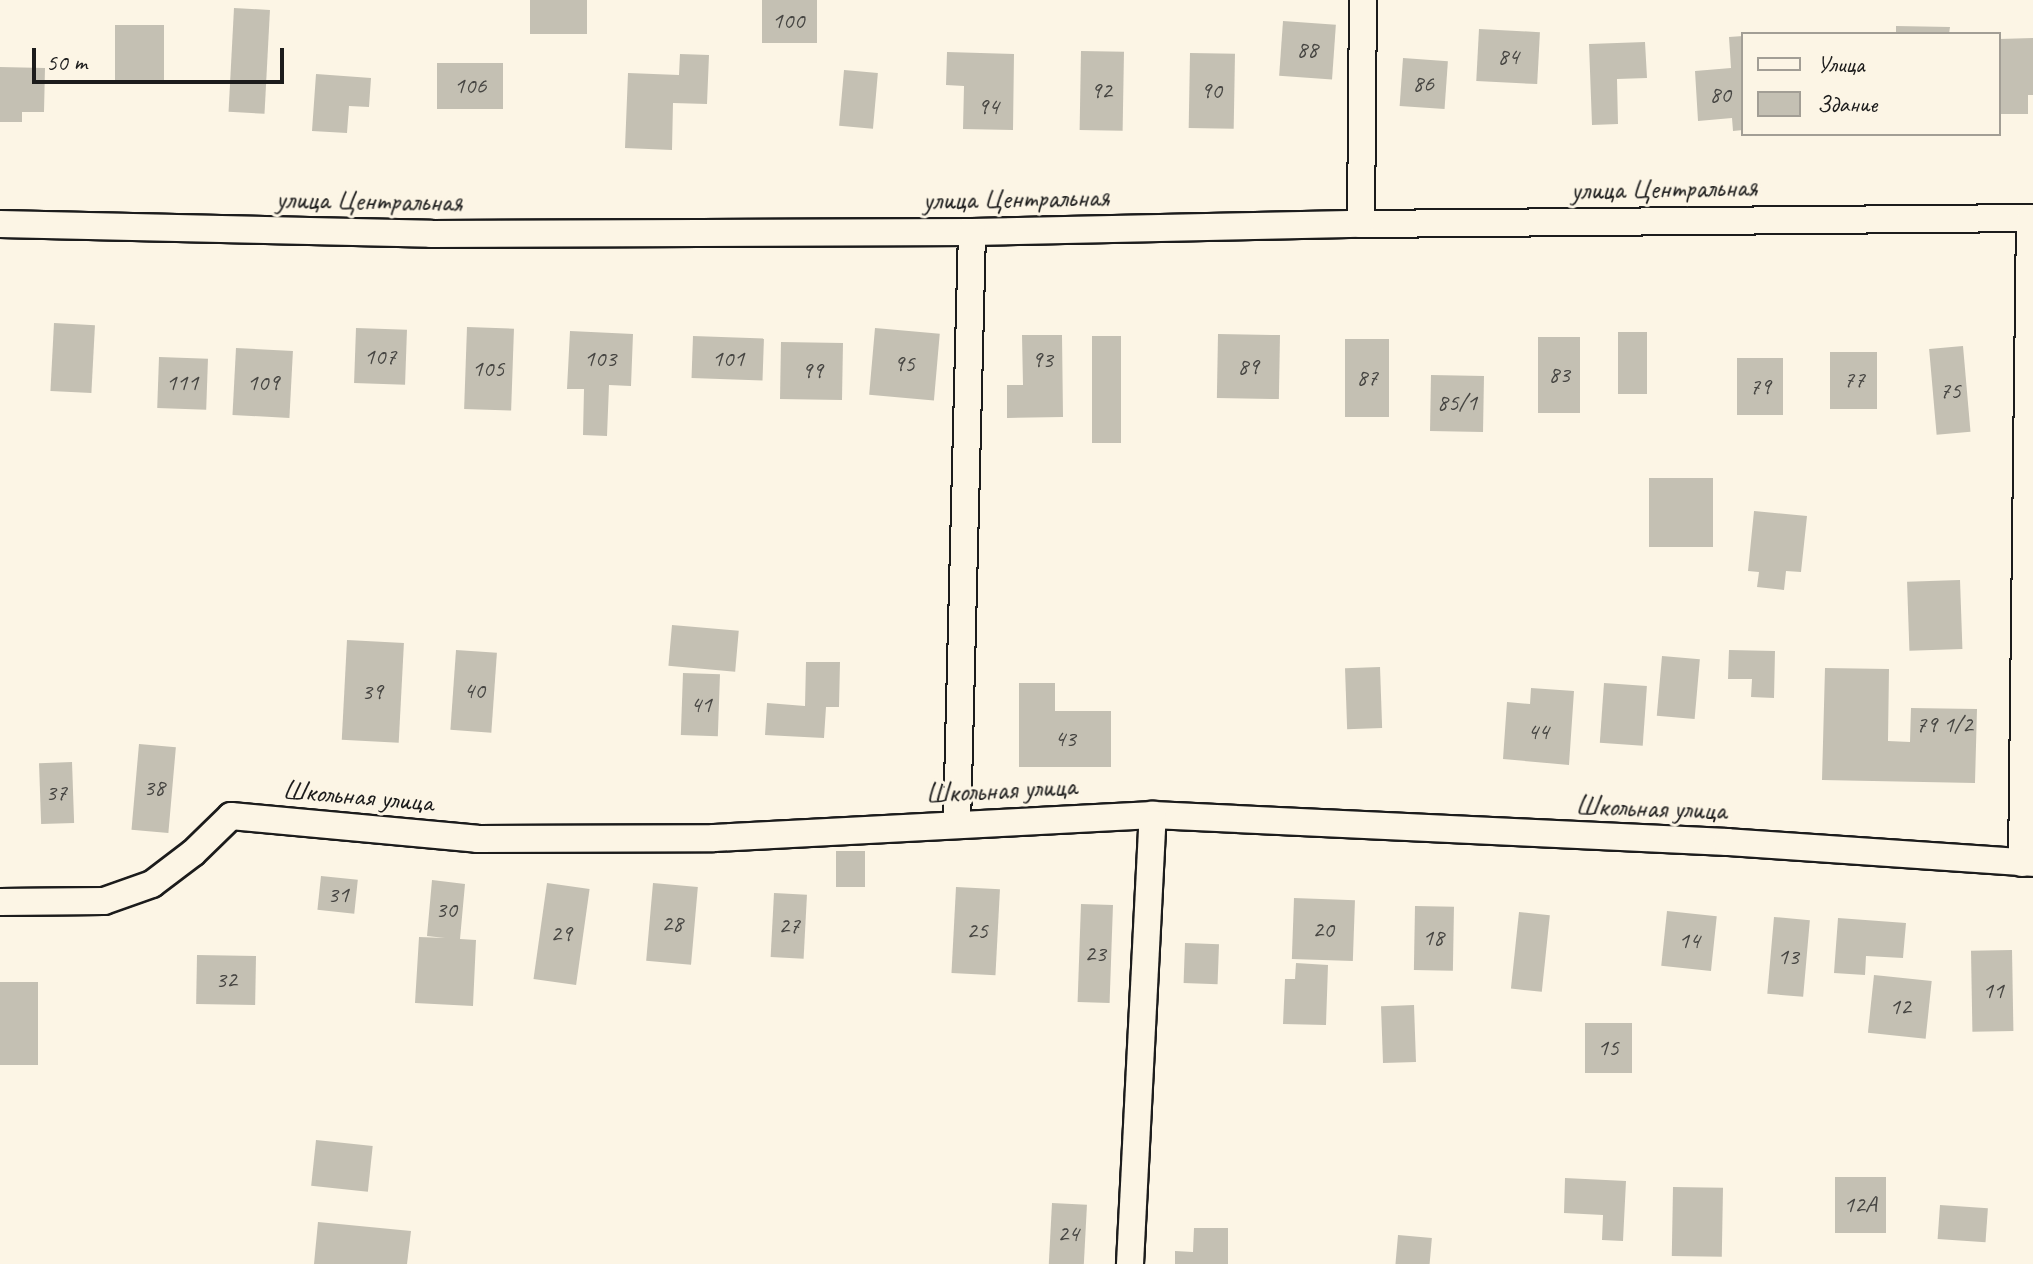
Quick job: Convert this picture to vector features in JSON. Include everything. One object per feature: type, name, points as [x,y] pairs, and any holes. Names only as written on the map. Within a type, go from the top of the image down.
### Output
[{"type":"street","points":[[1361,224],[1363,0]]},
{"type":"street","points":[[2027,863],[2031,218]]},
{"type":"street","name":"улица Центральная","points":[[0,224],[376,234],[972,232],[1361,224],[2031,218]]},
{"type":"street","points":[[957,824],[972,232]]},
{"type":"street","points":[[1130,1264],[1153,815]]},
{"type":"street","name":"Школьная улица","points":[[0,902],[104,901],[152,884],[193,853],[231,816],[477,839],[714,838],[1153,815],[1727,842],[2027,863]]},
{"type":"building","points":[[530,0],[587,0],[587,34],[530,34]]},
{"type":"building","points":[[762,0],[817,0],[817,43],[762,43]]},
{"type":"building","points":[[234,8],[270,10],[265,114],[229,112]]},
{"type":"building","points":[[1283,21],[1336,25],[1332,80],[1279,76]]},
{"type":"building","points":[[115,25],[164,25],[164,80],[115,80]]},
{"type":"building","points":[[1896,26],[1950,27],[1949,32],[1896,32]]},
{"type":"building","points":[[1479,29],[1540,32],[1537,84],[1476,81]]},
{"type":"building","points":[[1741,36],[1741,130],[1733,131],[1732,118],[1698,121],[1695,71],[1731,68],[1729,37]]},
{"type":"building","points":[[2033,38],[2033,95],[2028,95],[2028,114],[2001,114],[2001,39]]},
{"type":"building","points":[[1645,42],[1647,78],[1617,79],[1618,124],[1592,125],[1589,44]]},
{"type":"building","points":[[1081,51],[1124,52],[1123,131],[1080,130]]},
{"type":"building","points":[[947,52],[1014,54],[1013,130],[963,129],[964,86],[946,85]]},
{"type":"building","points":[[1190,53],[1235,54],[1234,129],[1189,128]]},
{"type":"building","points":[[680,54],[709,55],[707,104],[673,103],[672,150],[625,148],[628,73],[679,75]]},
{"type":"building","points":[[1403,58],[1448,61],[1445,109],[1400,106]]},
{"type":"building","points":[[437,63],[503,63],[503,109],[437,109]]},
{"type":"building","points":[[0,67],[45,68],[44,112],[22,112],[22,122],[0,122]]},
{"type":"building","points":[[844,70],[878,73],[873,129],[839,126]]},
{"type":"building","points":[[316,74],[371,78],[369,107],[349,106],[347,133],[312,131]]},
{"type":"building","points":[[54,323],[95,325],[91,393],[50,391]]},
{"type":"building","points":[[467,327],[514,329],[511,411],[464,409]]},
{"type":"building","points":[[356,328],[407,330],[405,385],[354,383]]},
{"type":"building","points":[[875,328],[940,334],[934,400],[869,395]]},
{"type":"building","points":[[570,331],[633,334],[631,386],[609,385],[607,436],[583,435],[584,389],[567,389]]},
{"type":"building","points":[[1618,332],[1647,332],[1647,394],[1618,394]]},
{"type":"building","points":[[1218,334],[1280,335],[1279,399],[1217,398]]},
{"type":"building","points":[[1022,335],[1062,335],[1063,417],[1007,418],[1007,385],[1023,385]]},
{"type":"building","points":[[693,336],[764,338],[762,380],[692,378]]},
{"type":"building","points":[[1092,336],[1121,336],[1121,443],[1092,443]]},
{"type":"building","points":[[1538,337],[1580,337],[1580,413],[1538,413]]},
{"type":"building","points":[[1345,339],[1389,339],[1389,417],[1345,417]]},
{"type":"building","points":[[781,342],[843,343],[842,400],[780,399]]},
{"type":"building","points":[[1963,346],[1970,432],[1937,435],[1929,349]]},
{"type":"building","points":[[236,348],[293,351],[289,418],[232,415]]},
{"type":"building","points":[[1830,352],[1877,352],[1877,409],[1830,409]]},
{"type":"building","points":[[159,357],[208,359],[206,410],[157,408]]},
{"type":"building","points":[[1737,358],[1783,358],[1783,415],[1737,415]]},
{"type":"building","points":[[1431,375],[1484,376],[1483,432],[1430,431]]},
{"type":"building","points":[[1649,478],[1713,478],[1713,547],[1649,547]]},
{"type":"building","points":[[1754,511],[1807,516],[1801,572],[1786,571],[1784,590],[1757,587],[1759,572],[1748,571]]},
{"type":"building","points":[[1960,580],[1962,649],[1909,651],[1907,582]]},
{"type":"building","points":[[672,625],[739,631],[735,672],[668,666]]},
{"type":"building","points":[[347,640],[404,643],[399,743],[342,740]]},
{"type":"building","points":[[456,650],[497,653],[491,733],[450,730]]},
{"type":"building","points":[[1729,650],[1775,651],[1774,698],[1751,697],[1752,679],[1728,679]]},
{"type":"building","points":[[1662,656],[1700,659],[1695,719],[1657,716]]},
{"type":"building","points":[[806,662],[840,662],[839,707],[826,707],[824,738],[765,735],[767,703],[805,706]]},
{"type":"building","points":[[1380,667],[1382,728],[1347,729],[1345,668]]},
{"type":"building","points":[[1825,668],[1889,669],[1888,741],[1910,742],[1911,708],[1977,709],[1975,783],[1822,780]]},
{"type":"building","points":[[683,673],[720,674],[718,736],[681,735]]},
{"type":"building","points":[[1019,683],[1055,683],[1055,711],[1111,711],[1111,767],[1019,767]]},
{"type":"building","points":[[1604,683],[1647,686],[1643,746],[1600,743]]},
{"type":"building","points":[[1531,688],[1574,691],[1569,765],[1503,759],[1507,702],[1530,704]]},
{"type":"building","points":[[139,744],[176,747],[168,833],[132,830]]},
{"type":"building","points":[[72,762],[74,823],[41,824],[39,763]]},
{"type":"building","points":[[836,851],[865,851],[865,887],[836,887]]},
{"type":"building","points":[[321,876],[358,880],[354,914],[317,910]]},
{"type":"building","points":[[432,880],[465,884],[460,939],[476,940],[473,1006],[415,1003],[419,937],[445,938],[427,936]]},
{"type":"building","points":[[547,883],[590,889],[576,985],[534,979]]},
{"type":"building","points":[[653,883],[698,887],[691,965],[646,961]]},
{"type":"building","points":[[956,887],[1000,889],[995,975],[951,973]]},
{"type":"building","points":[[774,893],[807,895],[804,959],[771,957]]},
{"type":"building","points":[[1294,898],[1355,900],[1353,961],[1292,959]]},
{"type":"building","points":[[1081,904],[1113,905],[1110,1003],[1078,1002]]},
{"type":"building","points":[[1415,906],[1454,907],[1453,971],[1414,970]]},
{"type":"building","points":[[1667,911],[1717,916],[1711,971],[1661,966]]},
{"type":"building","points":[[1519,912],[1550,915],[1542,992],[1511,989]]},
{"type":"building","points":[[1774,917],[1810,920],[1803,997],[1767,994]]},
{"type":"building","points":[[1838,918],[1906,923],[1903,958],[1866,956],[1865,975],[1834,973]]},
{"type":"building","points":[[1185,943],[1219,944],[1218,984],[1184,983]]},
{"type":"building","points":[[2012,950],[2013,1031],[1972,1032],[1971,951]]},
{"type":"building","points":[[197,955],[256,956],[255,1005],[196,1004]]},
{"type":"building","points":[[1296,963],[1328,965],[1326,1025],[1283,1024],[1285,979],[1295,979]]},
{"type":"building","points":[[1874,975],[1932,981],[1926,1039],[1868,1033]]},
{"type":"building","points":[[0,982],[38,982],[38,1065],[0,1065]]},
{"type":"building","points":[[1414,1005],[1416,1062],[1383,1063],[1381,1006]]},
{"type":"building","points":[[1585,1023],[1632,1023],[1632,1073],[1585,1073]]},
{"type":"building","points":[[316,1140],[373,1146],[368,1192],[311,1186]]},
{"type":"building","points":[[1835,1177],[1886,1177],[1886,1233],[1835,1233]]},
{"type":"building","points":[[1565,1178],[1626,1181],[1623,1241],[1602,1240],[1603,1215],[1564,1213]]},
{"type":"building","points":[[1673,1187],[1723,1188],[1722,1257],[1672,1256]]},
{"type":"building","points":[[1052,1203],[1087,1205],[1084,1264],[1049,1264]]},
{"type":"building","points":[[1940,1205],[1988,1208],[1986,1242],[1938,1239]]},
{"type":"building","points":[[318,1222],[411,1231],[407,1264],[314,1264]]},
{"type":"building","points":[[1194,1228],[1228,1228],[1228,1264],[1175,1264],[1175,1251],[1193,1252]]},
{"type":"building","points":[[1398,1235],[1432,1238],[1430,1264],[1395,1264]]}]
